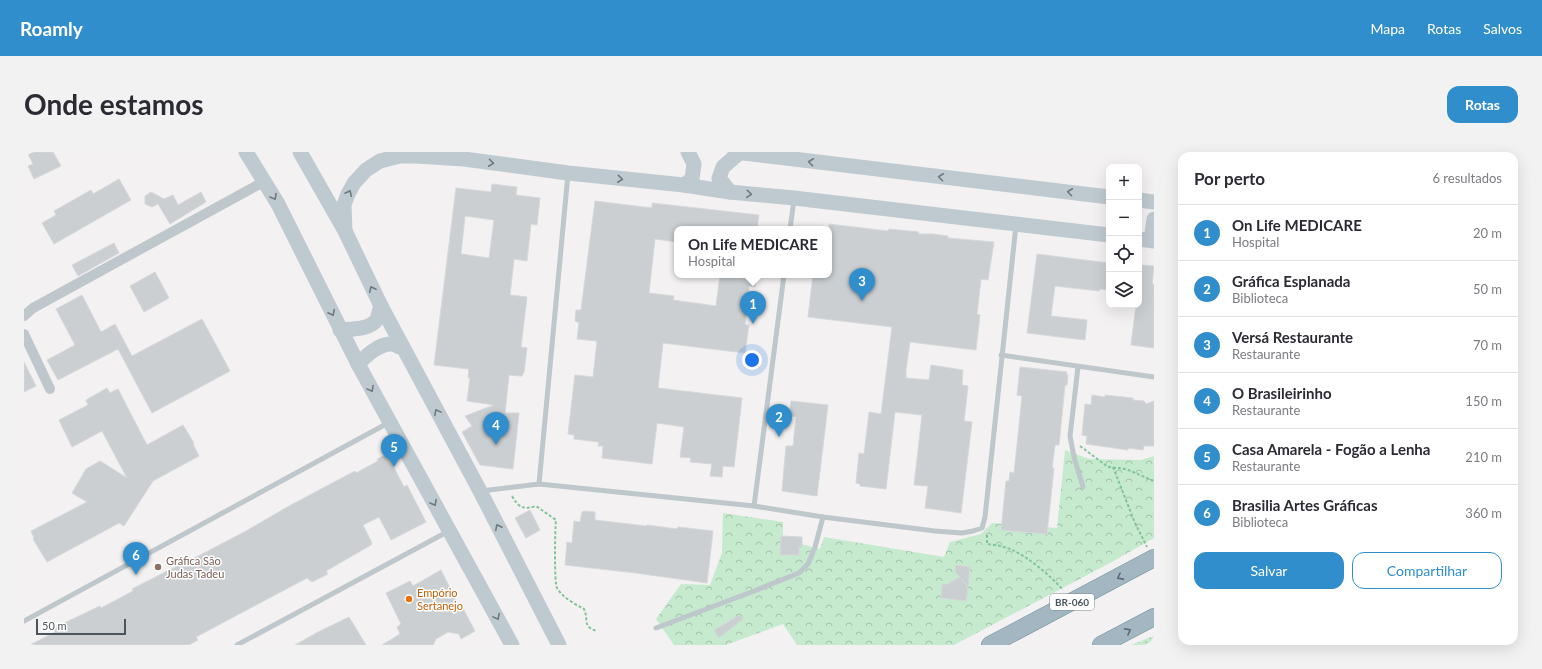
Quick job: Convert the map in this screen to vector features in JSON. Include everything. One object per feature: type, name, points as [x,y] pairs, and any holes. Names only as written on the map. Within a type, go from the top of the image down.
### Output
[{"type":"highway","name":"BR-060","points":[[991,645],[1154,559]]},
{"type":"highway","points":[[1101,645],[1154,617]]},
{"type":"main road","points":[[246,152],[278,204],[340,330],[389,422],[450,530],[510,644]]},
{"type":"main road","points":[[300,152],[345,231],[381,306],[480,491],[559,645]]},
{"type":"main road","points":[[684,185],[692,179],[694,164],[688,152]]},
{"type":"main road","points":[[730,192],[719,178],[723,167],[737,152],[1106,197]]},
{"type":"main road","points":[[345,231],[344,205],[348,194],[354,183],[366,170],[380,160],[400,156],[461,156],[568,173],[684,185],[730,192],[794,198],[1106,235]]},
{"type":"main road","points":[[1142,200],[1154,202]]},
{"type":"main road","points":[[1142,239],[1154,240],[1152,233],[1154,219]]},
{"type":"main road","points":[[340,330],[368,325],[376,320],[381,306]]},
{"type":"main road","points":[[358,364],[370,353],[380,347],[391,344],[403,348]]},
{"type":"street","points":[[24,316],[33,308],[265,181]]},
{"type":"street","points":[[24,334],[50,389]]},
{"type":"lane","points":[[539,484],[568,173]]},
{"type":"lane","points":[[790,226],[794,198]]},
{"type":"lane","points":[[480,491],[539,484],[754,506],[935,532],[962,533],[973,532],[982,528],[985,517],[1016,224]]},
{"type":"lane","points":[[754,506],[784,278]]},
{"type":"lane","points":[[1001,355],[1154,377]]},
{"type":"lane","points":[[1078,367],[1070,436],[1074,457],[1083,487]]},
{"type":"lane","points":[[24,621],[389,422]]},
{"type":"lane","points":[[656,628],[754,592],[799,573],[808,564],[815,547],[823,517]]},
{"type":"lane","points":[[237,645],[450,530]]},
{"type":"path","points":[[1070,436],[1076,439],[1078,444],[1088,453],[1108,467],[1126,469],[1154,481]]},
{"type":"path","points":[[1113,468],[1135,523],[1154,559]]},
{"type":"path","points":[[508,487],[517,504],[524,508],[536,506],[556,520],[555,578],[558,588],[573,602],[584,609],[590,629],[597,631]]},
{"type":"path","points":[[982,528],[988,532],[987,544],[1012,550],[1029,560],[1057,582],[1073,601]]},
{"type":"green space","points":[[1065,450],[1089,459],[1141,460],[1154,456],[1154,538],[1110,563],[954,645],[797,645],[783,624],[726,645],[674,645],[656,619],[681,584],[710,585],[722,553],[723,513],[783,522],[783,539],[820,549],[824,537],[944,557],[950,542],[981,534],[992,523],[1057,528]]},
{"type":"green space","points":[[1154,636],[1154,645],[1131,645]]},
{"type":"building","points":[[27,152],[53,152],[61,166],[34,179],[28,166],[33,164]]},
{"type":"building","points":[[119,179],[131,200],[54,244],[42,223],[56,215],[54,211],[91,190],[93,194]]},
{"type":"building","points":[[492,184],[517,187],[516,195],[540,198],[537,225],[531,224],[527,261],[514,259],[510,295],[527,297],[521,347],[527,348],[524,372],[522,376],[509,375],[505,413],[519,413],[513,469],[480,465],[462,432],[472,426],[465,416],[494,405],[467,401],[470,378],[468,378],[469,369],[434,365],[456,188],[491,192]],"holes":[[[465,216],[494,220],[489,258],[461,254]]]},
{"type":"building","points":[[151,192],[164,199],[173,195],[178,205],[201,192],[206,202],[170,224],[158,204],[152,207],[145,204],[145,196]]},
{"type":"building","points":[[595,201],[652,208],[652,203],[759,215],[757,226],[674,226],[674,242],[655,239],[649,293],[674,296],[673,300],[716,306],[720,278],[756,278],[755,287],[749,286],[745,325],[749,325],[745,353],[663,343],[658,388],[742,398],[734,467],[723,466],[722,477],[710,476],[712,464],[690,462],[691,458],[680,457],[684,427],[657,423],[652,464],[602,458],[603,446],[598,446],[599,442],[574,439],[574,435],[568,434],[575,375],[593,377],[597,341],[577,339],[579,323],[575,321],[576,310],[581,310]]},
{"type":"building","points":[[829,224],[888,231],[889,229],[919,232],[918,234],[948,236],[948,238],[994,242],[988,280],[981,279],[977,314],[980,315],[976,350],[910,342],[906,370],[906,378],[929,380],[931,365],[963,370],[962,385],[968,386],[964,421],[972,422],[961,513],[925,508],[928,486],[914,485],[922,415],[895,412],[886,489],[860,486],[860,484],[856,483],[859,453],[864,454],[869,412],[881,414],[892,327],[808,317],[813,278],[832,278],[832,226],[829,226]]},
{"type":"building","points":[[114,243],[119,253],[78,276],[72,265]]},
{"type":"building","points":[[1037,254],[1106,263],[1106,290],[1100,289],[1099,291],[1055,286],[1051,316],[1087,320],[1085,340],[1027,333]]},
{"type":"building","points":[[1142,265],[1154,266],[1152,284],[1154,284],[1154,348],[1131,345],[1136,308],[1142,308]]},
{"type":"building","points":[[155,272],[169,298],[144,312],[130,286]]},
{"type":"building","points":[[82,295],[101,332],[115,324],[132,356],[202,319],[230,371],[152,413],[118,349],[58,380],[47,360],[75,345],[56,309]]},
{"type":"building","points":[[24,362],[36,386],[24,392]]},
{"type":"building","points":[[1020,367],[1067,372],[1066,375],[1068,375],[1067,385],[1065,385],[1059,445],[1055,445],[1047,534],[1001,530],[1006,481],[1009,481],[1010,472],[1014,473],[1022,396],[1017,395]]},
{"type":"building","points":[[107,388],[110,393],[118,389],[147,445],[183,425],[194,443],[193,444],[199,456],[153,481],[124,526],[119,523],[47,562],[33,539],[34,538],[31,531],[87,502],[72,493],[86,469],[100,461],[127,478],[102,431],[72,447],[59,420],[88,405],[86,400]]},
{"type":"building","points":[[1092,395],[1133,398],[1133,400],[1144,401],[1146,404],[1154,401],[1154,446],[1144,446],[1143,450],[1128,448],[1128,450],[1086,444],[1087,436],[1082,435],[1085,404],[1091,405]]},
{"type":"building","points":[[791,401],[828,405],[817,496],[782,491],[786,446],[793,446],[796,417],[789,416]]},
{"type":"building","points":[[387,454],[404,487],[407,485],[426,522],[391,540],[379,517],[363,525],[372,543],[371,545],[326,571],[328,574],[312,582],[307,578],[196,637],[198,640],[189,645],[30,645],[55,632],[54,629],[60,625],[100,606],[101,608],[133,591],[132,589],[246,531],[355,471],[356,473],[378,461],[377,459]]},
{"type":"building","points":[[530,510],[540,530],[526,538],[515,518]]},
{"type":"building","points":[[582,512],[595,512],[595,520],[677,529],[678,527],[713,531],[707,583],[565,565],[567,542],[572,543],[574,521],[580,522]]},
{"type":"building","points":[[781,536],[802,537],[802,547],[799,547],[799,555],[780,555]]},
{"type":"building","points":[[956,565],[970,567],[968,587],[962,579],[968,588],[966,601],[941,598],[942,584],[948,584],[960,577],[955,572]]},
{"type":"building","points":[[441,570],[458,604],[460,603],[475,631],[461,639],[459,634],[448,632],[436,639],[433,645],[382,645],[400,634],[397,627],[401,624],[386,593],[410,581],[413,586]]},
{"type":"building","points":[[740,615],[743,619],[719,638],[714,630]]},
{"type":"building","points":[[349,617],[366,645],[295,645],[318,632]]},
{"type":"place","name":"Versá Restaurante","points":[[862,301]]},
{"type":"place","name":"On Life MEDICARE","points":[[753,324]]},
{"type":"place","name":"Gráfica Esplanada","points":[[779,437]]},
{"type":"place","name":"O Brasileirinho","points":[[496,445]]},
{"type":"place","name":"Casa Amarela - Fogão a Lenha","points":[[394,467]]},
{"type":"place","name":"Gráfica São Judas Tadeu","points":[[158,567]]},
{"type":"place","name":"Brasilia Artes Gráficas","points":[[136,575]]},
{"type":"place","name":"Empório Sertanejo","points":[[409,599]]}]
